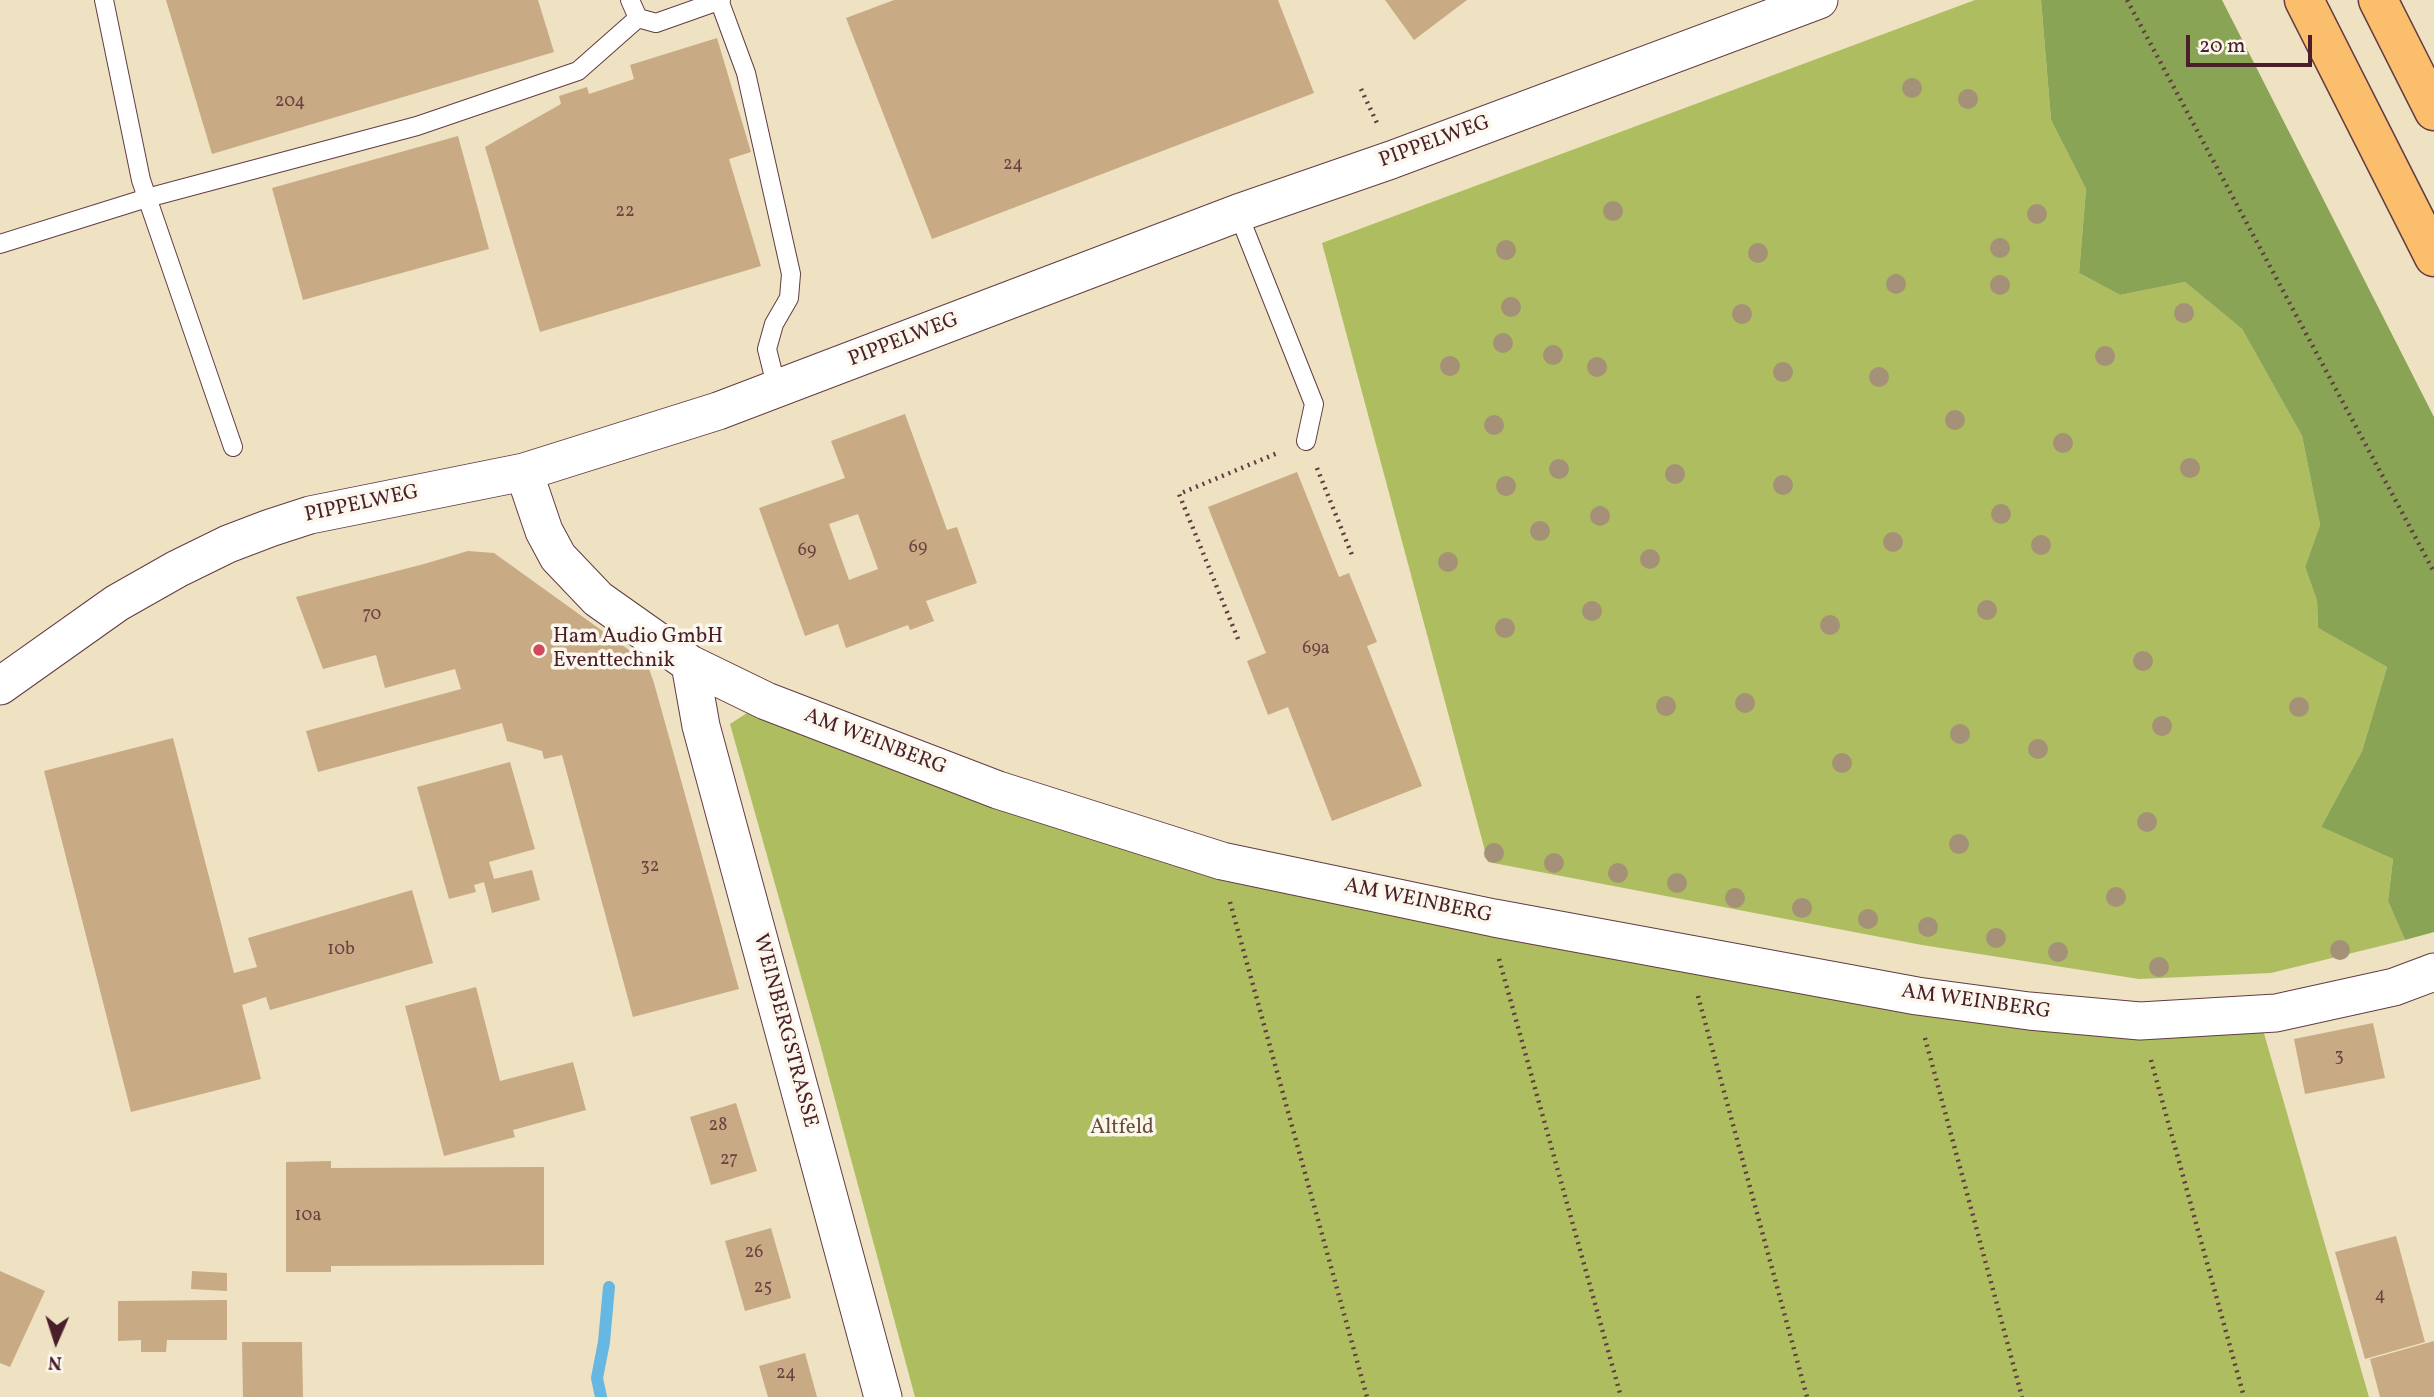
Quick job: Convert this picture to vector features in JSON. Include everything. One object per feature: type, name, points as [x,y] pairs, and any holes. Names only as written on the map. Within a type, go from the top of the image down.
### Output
[{"type":"highway","points":[[2294,0],[2335,64]]},
{"type":"highway","points":[[2304,0],[2434,257]]},
{"type":"highway","points":[[2384,9],[2434,111]]},
{"type":"street","name":"PIPPELWEG","points":[[0,686],[117,603],[228,544],[310,515],[524,472],[718,411],[1238,213],[1391,160],[1819,0]]},
{"type":"street","name":"AM WEINBERG","points":[[524,472],[544,531],[558,557],[598,599],[690,664],[766,701],[998,790],[1222,861],[1494,918],[1917,996],[2142,1027],[2276,1013],[2393,987],[2434,972]]},
{"type":"street","name":"WEINBERGSTRASSE","points":[[690,664],[701,726],[883,1397]]},
{"type":"lane","points":[[104,0],[131,139],[147,198],[233,447]]},
{"type":"lane","points":[[631,0],[638,18]]},
{"type":"lane","points":[[638,18],[656,23],[720,0],[746,73],[791,274],[789,298],[774,324],[767,349],[777,389]]},
{"type":"lane","points":[[0,244],[147,198],[417,126],[578,71],[638,18]]},
{"type":"lane","points":[[1238,213],[1314,404],[1306,441]]},
{"type":"path","points":[[2127,0],[2434,572]]},
{"type":"path","points":[[1238,639],[1179,494],[1306,441],[1352,555]]},
{"type":"path","points":[[1228,895],[1367,1397]]},
{"type":"path","points":[[1499,958],[1621,1397]]},
{"type":"path","points":[[1695,985],[1807,1397]]},
{"type":"path","points":[[2142,1027],[2244,1397]]},
{"type":"path","points":[[1924,1036],[2022,1397]]},
{"type":"green space","points":[[1975,0],[2041,0],[2051,120],[2086,189],[2079,273],[2120,295],[2185,282],[2242,329],[2302,436],[2320,525],[2305,567],[2317,601],[2318,628],[2387,667],[2362,751],[2321,827],[2393,859],[2388,901],[2405,940],[2271,973],[2139,979],[1922,945],[1488,862],[1322,243]]},
{"type":"green space","points":[[2041,0],[2222,0],[2434,417],[2434,932],[2405,940],[2388,901],[2393,859],[2321,827],[2362,751],[2387,667],[2318,628],[2317,601],[2305,567],[2320,525],[2302,436],[2242,329],[2185,282],[2120,295],[2079,273],[2086,189],[2051,120]]},
{"type":"green space","name":"Altfeld","points":[[750,711],[1224,881],[1491,932],[2263,1030],[2369,1397],[915,1397],[730,724]]},
{"type":"building","points":[[166,0],[538,0],[554,52],[212,154]]},
{"type":"building","points":[[894,0],[1278,0],[1314,93],[932,239],[846,18]]},
{"type":"building","points":[[1385,0],[1467,0],[1414,40]]},
{"type":"building","points":[[717,38],[751,152],[729,159],[761,266],[540,332],[485,147],[561,104],[559,96],[587,87],[589,94],[634,79],[630,65]]},
{"type":"building","points":[[458,136],[489,249],[303,300],[272,188]]},
{"type":"building","points":[[905,414],[947,530],[957,527],[977,583],[926,601],[934,621],[910,630],[908,625],[846,648],[838,624],[805,636],[759,508],[845,478],[831,441]],"holes":[[[858,514],[878,569],[849,580],[829,524]]]},
{"type":"building","points":[[1297,472],[1339,577],[1349,573],[1377,642],[1367,646],[1422,786],[1332,821],[1288,707],[1268,715],[1247,661],[1266,653],[1208,507]]},
{"type":"building","points":[[468,551],[494,553],[647,663],[739,989],[633,1017],[562,755],[544,759],[542,751],[507,741],[502,723],[318,772],[306,731],[461,689],[455,669],[385,688],[376,655],[323,669],[296,597]]},
{"type":"building","points":[[173,738],[234,973],[257,967],[248,938],[412,890],[433,963],[270,1010],[266,997],[242,1005],[261,1079],[131,1112],[44,771]]},
{"type":"building","points":[[510,762],[535,849],[489,862],[494,879],[532,870],[540,900],[492,913],[484,882],[474,885],[476,892],[449,899],[417,787]]},
{"type":"building","points":[[476,987],[500,1081],[573,1062],[586,1110],[513,1130],[515,1137],[444,1156],[405,1006]]},
{"type":"building","points":[[2373,1023],[2385,1078],[2305,1094],[2294,1039]]},
{"type":"building","points":[[736,1103],[757,1171],[711,1185],[690,1117]]},
{"type":"building","points":[[331,1161],[331,1168],[544,1167],[544,1265],[331,1266],[331,1272],[286,1272],[286,1162]]},
{"type":"building","points":[[771,1228],[791,1298],[745,1311],[725,1241]]},
{"type":"building","points":[[2396,1236],[2425,1342],[2365,1359],[2335,1252]]},
{"type":"building","points":[[0,1271],[45,1291],[10,1367],[0,1363]]},
{"type":"building","points":[[192,1271],[227,1273],[227,1291],[191,1289]]},
{"type":"building","points":[[227,1300],[227,1340],[167,1340],[166,1352],[141,1352],[141,1340],[118,1341],[118,1301]]},
{"type":"building","points":[[2434,1341],[2434,1397],[2380,1397],[2370,1359]]},
{"type":"building","points":[[242,1342],[302,1342],[303,1397],[243,1397]]},
{"type":"building","points":[[805,1353],[817,1397],[768,1397],[759,1366]]},
{"type":"waterway","points":[[601,1397],[597,1378],[604,1342],[609,1287]]},
{"type":"place","name":"Ham Audio GmbH Eventtechnik","points":[[539,650]]}]
